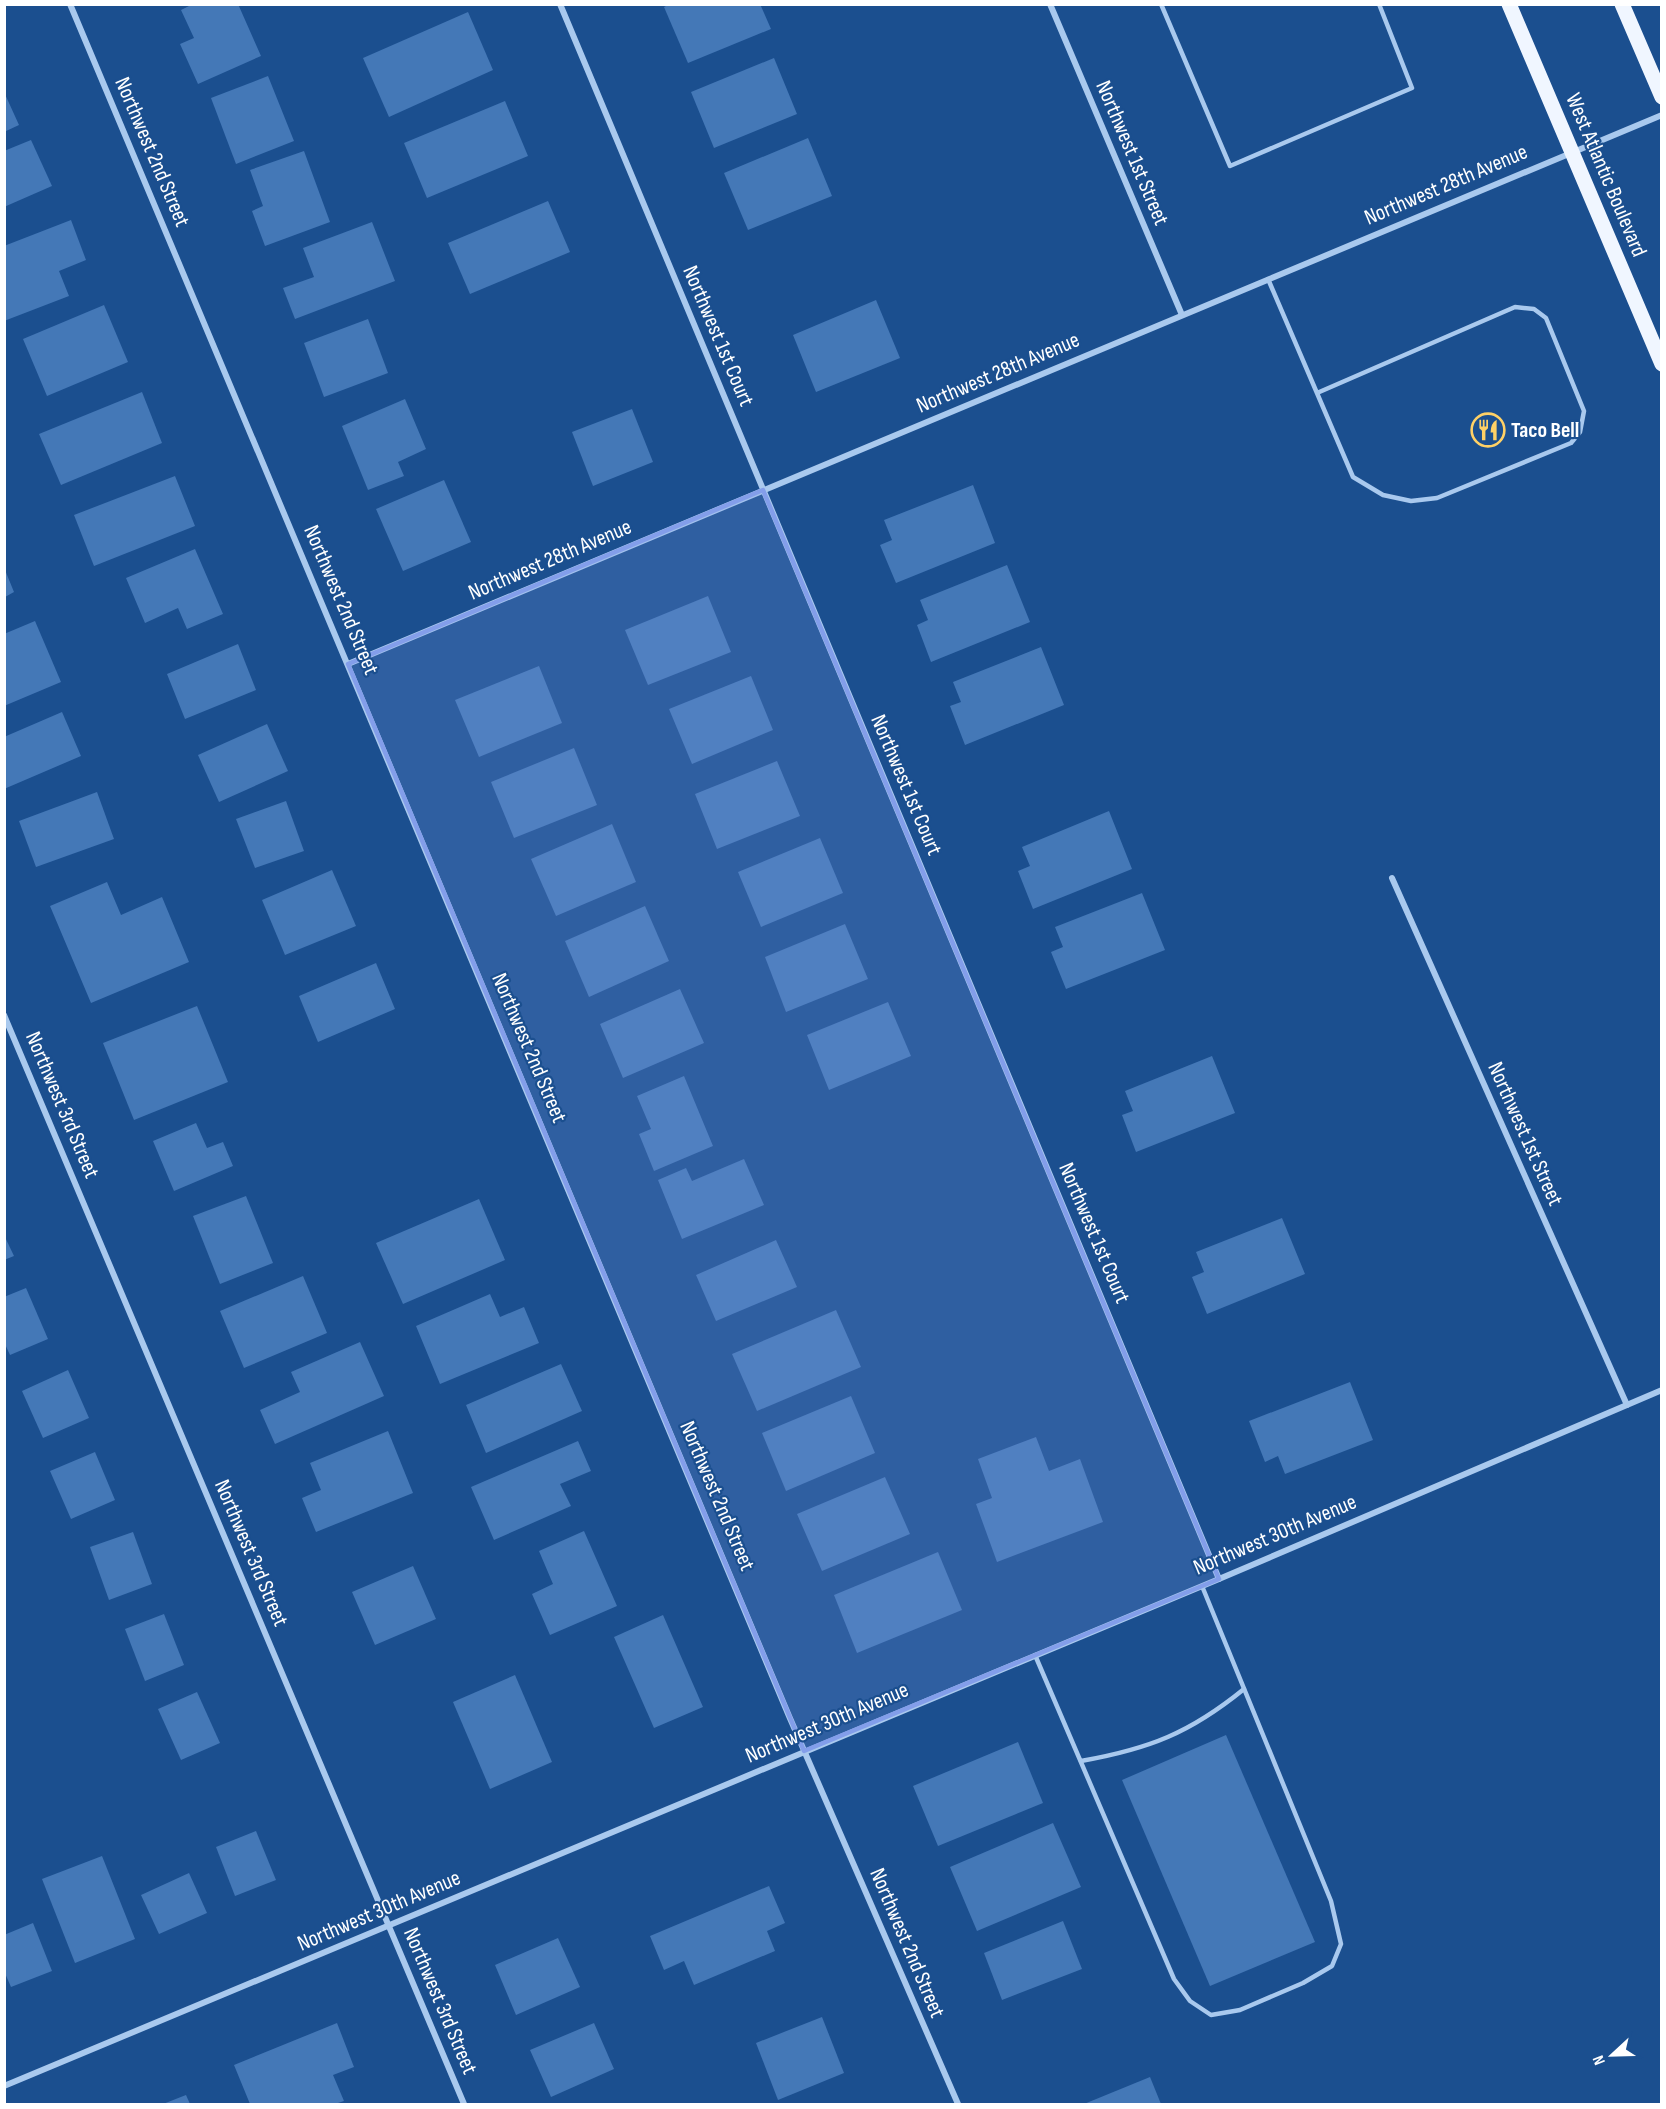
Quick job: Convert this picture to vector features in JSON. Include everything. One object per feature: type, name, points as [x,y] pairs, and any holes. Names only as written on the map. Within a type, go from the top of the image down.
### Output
[{"type":"main road","name":"West Atlantic Boulevard","points":[[1509,4],[1662,364]]},
{"type":"main road","points":[[1622,4],[1662,97]]},
{"type":"street","name":"Northwest 2nd Street","points":[[70,4],[804,1751],[958,2104]]},
{"type":"street","name":"Northwest 1st Court","points":[[560,4],[1219,1579]]},
{"type":"street","name":"Northwest 1st Street","points":[[1050,4],[1182,315]]},
{"type":"street","name":"Northwest 28th Avenue","points":[[348,664],[1662,115]]},
{"type":"street","name":"Northwest 1st Street","points":[[1392,878],[1627,1405]]},
{"type":"street","name":"Northwest 3rd Street","points":[[4,1016],[464,2104]]},
{"type":"street","name":"Northwest 30th Avenue","points":[[4,2086],[1219,1579],[1662,1390]]},
{"type":"lane","points":[[1161,4],[1230,166],[1412,88],[1379,4]]},
{"type":"lane","points":[[1268,279],[1353,477],[1383,495],[1411,501],[1437,498],[1571,443],[1580,432],[1584,411],[1546,318],[1534,309],[1515,307],[1317,393]]},
{"type":"lane","points":[[1035,1655],[1174,1979],[1190,2001],[1211,2014],[1240,2010],[1303,1983],[1332,1966],[1341,1944],[1331,1901],[1202,1586]]},
{"type":"lane","points":[[1081,1761],[1125,1753],[1154,1744],[1211,1716],[1244,1689]]},
{"type":"highlighted area","points":[[763,490],[1219,1579],[804,1751],[348,664]]},
{"type":"building","points":[[193,4],[238,4],[261,56],[198,84],[180,44],[194,38],[181,10]]},
{"type":"building","points":[[670,4],[760,4],[771,29],[688,63],[664,7]]},
{"type":"building","points":[[468,12],[493,70],[389,117],[363,58]]},
{"type":"building","points":[[774,58],[797,114],[714,148],[691,92]]},
{"type":"building","points":[[268,76],[294,141],[236,164],[211,98]]},
{"type":"building","points":[[4,92],[19,125],[4,132]]},
{"type":"building","points":[[505,101],[528,156],[427,198],[404,143]]},
{"type":"building","points":[[808,138],[832,196],[748,230],[724,173]]},
{"type":"building","points":[[31,140],[52,186],[4,207],[4,151]]},
{"type":"building","points":[[304,151],[330,222],[265,246],[252,211],[263,206],[250,170]]},
{"type":"building","points":[[548,201],[570,252],[470,294],[448,243]]},
{"type":"building","points":[[71,220],[86,260],[59,271],[69,296],[4,321],[4,246]]},
{"type":"building","points":[[372,222],[395,281],[295,319],[283,288],[314,277],[303,248]]},
{"type":"building","points":[[876,300],[900,358],[816,392],[793,335]]},
{"type":"building","points":[[104,305],[128,362],[47,396],[23,339]]},
{"type":"building","points":[[368,319],[388,373],[324,397],[304,343]]},
{"type":"building","points":[[142,392],[162,443],[61,485],[39,434]]},
{"type":"building","points":[[405,399],[426,449],[398,462],[404,476],[368,490],[342,426]]},
{"type":"building","points":[[632,409],[653,462],[593,486],[572,432]]},
{"type":"building","points":[[175,476],[195,526],[94,566],[74,515]]},
{"type":"building","points":[[444,480],[471,542],[403,571],[376,509]]},
{"type":"building","points":[[973,485],[995,543],[896,583],[880,545],[892,540],[884,520]]},
{"type":"building","points":[[195,549],[223,614],[187,629],[178,608],[145,623],[126,578]]},
{"type":"building","points":[[1007,565],[1030,622],[931,662],[917,625],[928,620],[920,600]]},
{"type":"building","points":[[5,570],[14,592],[5,597]]},
{"type":"building","points":[[708,596],[731,652],[648,685],[625,630]]},
{"type":"building","points":[[35,621],[61,682],[4,706],[4,634]]},
{"type":"building","points":[[238,644],[256,690],[185,719],[167,674]]},
{"type":"building","points":[[1041,647],[1064,705],[965,745],[950,706],[961,702],[953,682]]},
{"type":"building","points":[[539,666],[562,723],[479,757],[455,700]]},
{"type":"building","points":[[751,676],[773,730],[692,764],[669,709]]},
{"type":"building","points":[[62,712],[81,756],[4,789],[4,737]]},
{"type":"building","points":[[267,724],[288,771],[219,802],[198,755]]},
{"type":"building","points":[[574,748],[597,805],[514,838],[491,782]]},
{"type":"building","points":[[777,761],[800,816],[717,849],[695,794]]},
{"type":"building","points":[[97,792],[114,839],[36,867],[19,821]]},
{"type":"building","points":[[286,801],[304,851],[255,868],[236,819]]},
{"type":"building","points":[[1109,811],[1132,869],[1033,909],[1018,871],[1030,866],[1022,847]]},
{"type":"building","points":[[612,824],[636,882],[556,916],[531,859]]},
{"type":"building","points":[[820,838],[843,893],[761,927],[738,872]]},
{"type":"building","points":[[332,870],[356,926],[285,955],[262,900]]},
{"type":"building","points":[[107,882],[121,915],[162,897],[189,962],[91,1003],[50,906]]},
{"type":"building","points":[[1142,893],[1165,950],[1066,989],[1051,952],[1063,947],[1055,927]]},
{"type":"building","points":[[645,906],[669,961],[589,997],[565,941]]},
{"type":"building","points":[[845,924],[868,979],[786,1012],[765,957]]},
{"type":"building","points":[[376,963],[395,1009],[318,1042],[299,996]]},
{"type":"building","points":[[680,989],[704,1043],[623,1078],[600,1024]]},
{"type":"building","points":[[888,1002],[911,1056],[829,1090],[807,1035]]},
{"type":"building","points":[[197,1006],[228,1082],[134,1120],[103,1043]]},
{"type":"building","points":[[1212,1056],[1235,1113],[1136,1152],[1122,1115],[1133,1111],[1125,1091]]},
{"type":"building","points":[[684,1076],[713,1146],[654,1171],[639,1134],[651,1129],[637,1096]]},
{"type":"building","points":[[196,1123],[207,1148],[223,1142],[233,1166],[174,1191],[153,1141]]},
{"type":"building","points":[[744,1159],[764,1205],[682,1239],[658,1180],[686,1168],[692,1181]]},
{"type":"building","points":[[246,1196],[273,1263],[220,1284],[193,1216]]},
{"type":"building","points":[[479,1199],[505,1260],[403,1304],[376,1243]]},
{"type":"building","points":[[1282,1218],[1305,1274],[1207,1314],[1192,1277],[1204,1272],[1196,1252]]},
{"type":"building","points":[[4,1235],[14,1256],[4,1260]]},
{"type":"building","points":[[776,1240],[797,1287],[716,1321],[696,1275]]},
{"type":"building","points":[[303,1276],[327,1333],[244,1368],[220,1311]]},
{"type":"building","points":[[26,1288],[48,1339],[10,1355],[4,1342],[4,1297]]},
{"type":"building","points":[[490,1294],[500,1317],[524,1307],[539,1343],[440,1384],[416,1326]]},
{"type":"building","points":[[836,1310],[861,1367],[757,1411],[732,1354]]},
{"type":"building","points":[[360,1342],[384,1396],[275,1444],[260,1410],[300,1392],[291,1372]]},
{"type":"building","points":[[561,1364],[582,1411],[486,1453],[466,1405]]},
{"type":"building","points":[[68,1370],[89,1418],[43,1438],[22,1391]]},
{"type":"building","points":[[1350,1382],[1373,1440],[1285,1474],[1278,1456],[1265,1462],[1249,1421]]},
{"type":"building","points":[[851,1396],[875,1453],[786,1491],[762,1433]]},
{"type":"building","points":[[388,1431],[413,1493],[316,1532],[302,1498],[321,1490],[310,1463]]},
{"type":"building","points":[[1036,1437],[1049,1471],[1080,1459],[1103,1522],[997,1562],[976,1504],[992,1498],[978,1459]]},
{"type":"building","points":[[578,1441],[591,1471],[560,1484],[571,1506],[494,1540],[471,1487]]},
{"type":"building","points":[[95,1452],[115,1500],[71,1519],[50,1471]]},
{"type":"building","points":[[885,1477],[910,1534],[822,1571],[797,1514]]},
{"type":"building","points":[[584,1531],[617,1606],[550,1635],[532,1594],[553,1584],[539,1551]]},
{"type":"building","points":[[133,1532],[152,1584],[109,1600],[90,1547]]},
{"type":"building","points":[[938,1552],[962,1610],[857,1653],[834,1595]]},
{"type":"building","points":[[413,1566],[436,1619],[375,1645],[352,1592]]},
{"type":"building","points":[[164,1614],[184,1665],[145,1681],[125,1629]]},
{"type":"building","points":[[663,1615],[703,1707],[654,1728],[614,1637]]},
{"type":"building","points":[[515,1675],[552,1762],[490,1789],[453,1702]]},
{"type":"building","points":[[197,1692],[220,1743],[181,1760],[158,1709]]},
{"type":"building","points":[[1226,1735],[1315,1942],[1210,1986],[1122,1780]]},
{"type":"building","points":[[1018,1742],[1043,1803],[938,1846],[913,1786]]},
{"type":"building","points":[[1053,1823],[1081,1887],[977,1931],[950,1867]]},
{"type":"building","points":[[256,1831],[276,1880],[235,1896],[216,1847]]},
{"type":"building","points":[[102,1856],[135,1939],[75,1963],[42,1879]]},
{"type":"building","points":[[189,1873],[207,1913],[159,1934],[141,1895]]},
{"type":"building","points":[[769,1886],[785,1923],[767,1931],[775,1951],[694,1985],[684,1961],[664,1970],[650,1936]]},
{"type":"building","points":[[1063,1921],[1082,1969],[1002,2000],[984,1953]]},
{"type":"building","points":[[33,1923],[52,1971],[11,1987],[4,1971],[4,1935]]},
{"type":"building","points":[[558,1938],[580,1987],[516,2015],[495,1965]]},
{"type":"building","points":[[822,2017],[844,2073],[778,2100],[756,2043]]},
{"type":"building","points":[[337,2023],[354,2067],[333,2075],[344,2101],[335,2104],[250,2104],[234,2065]]},
{"type":"building","points":[[594,2023],[614,2069],[551,2097],[530,2050]]},
{"type":"building","points":[[1150,2077],[1161,2104],[1084,2104]]},
{"type":"building","points":[[186,2095],[190,2104],[163,2104]]},
{"type":"place","name":"Taco Bell","points":[[1488,430]]}]
